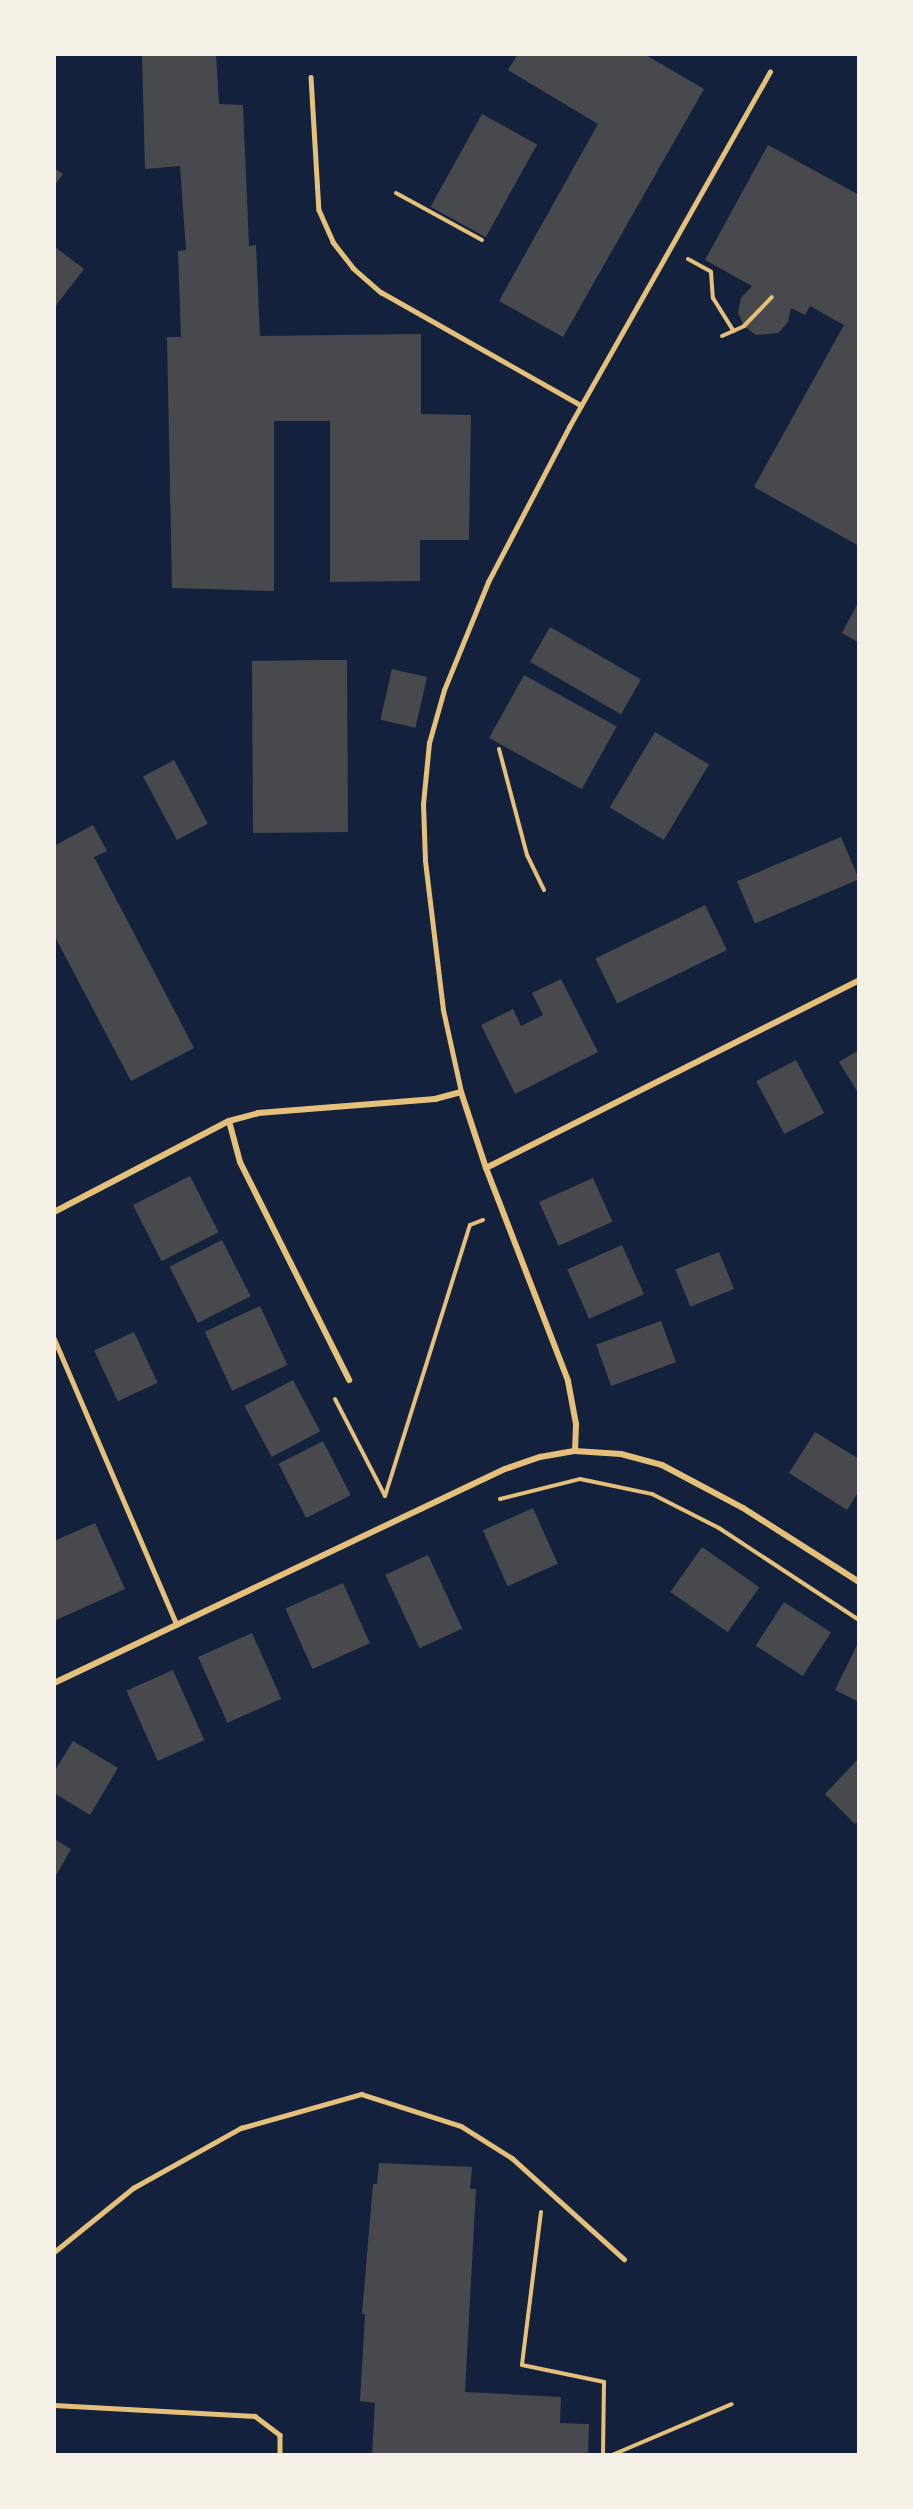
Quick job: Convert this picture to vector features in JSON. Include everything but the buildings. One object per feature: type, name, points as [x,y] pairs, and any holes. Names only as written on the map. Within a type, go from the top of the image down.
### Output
[{"type":"street","points":[[486,1168],[859,980]]},
{"type":"street","points":[[54,1212],[229,1121],[258,1113],[435,1099],[461,1092],[486,1168],[568,1381],[576,1424],[575,1451]]},
{"type":"street","points":[[229,1121],[240,1162],[349,1380]]},
{"type":"street","points":[[54,1683],[506,1469],[540,1457],[575,1451],[621,1454],[662,1465],[743,1508],[859,1582]]},
{"type":"lane","points":[[461,1092],[443,1010],[425,861],[423,804],[429,743],[469,624],[581,405],[770,72]]},
{"type":"lane","points":[[311,77],[319,210],[333,242],[353,268],[381,292],[581,405]]},
{"type":"lane","points":[[54,1338],[177,1626]]},
{"type":"lane","points":[[54,2252],[133,2188],[241,2127],[361,2094],[461,2126],[512,2158],[624,2259]]},
{"type":"lane","points":[[54,2405],[255,2416],[280,2435],[280,2455]]},
{"type":"path","points":[[396,193],[457,224],[482,240]]},
{"type":"path","points":[[669,248],[711,272],[713,298],[734,331]]},
{"type":"path","points":[[722,336],[734,331],[772,297]]},
{"type":"path","points":[[500,749],[527,855],[544,890]]},
{"type":"path","points":[[385,1496],[470,1225],[503,1213]]},
{"type":"path","points":[[349,1380],[334,1397],[385,1496],[395,1521]]},
{"type":"path","points":[[491,1502],[580,1479],[652,1494],[719,1528],[859,1620]]},
{"type":"path","points":[[544,2185],[522,2365],[604,2382],[603,2455]]},
{"type":"path","points":[[612,2455],[732,2404]]}]
